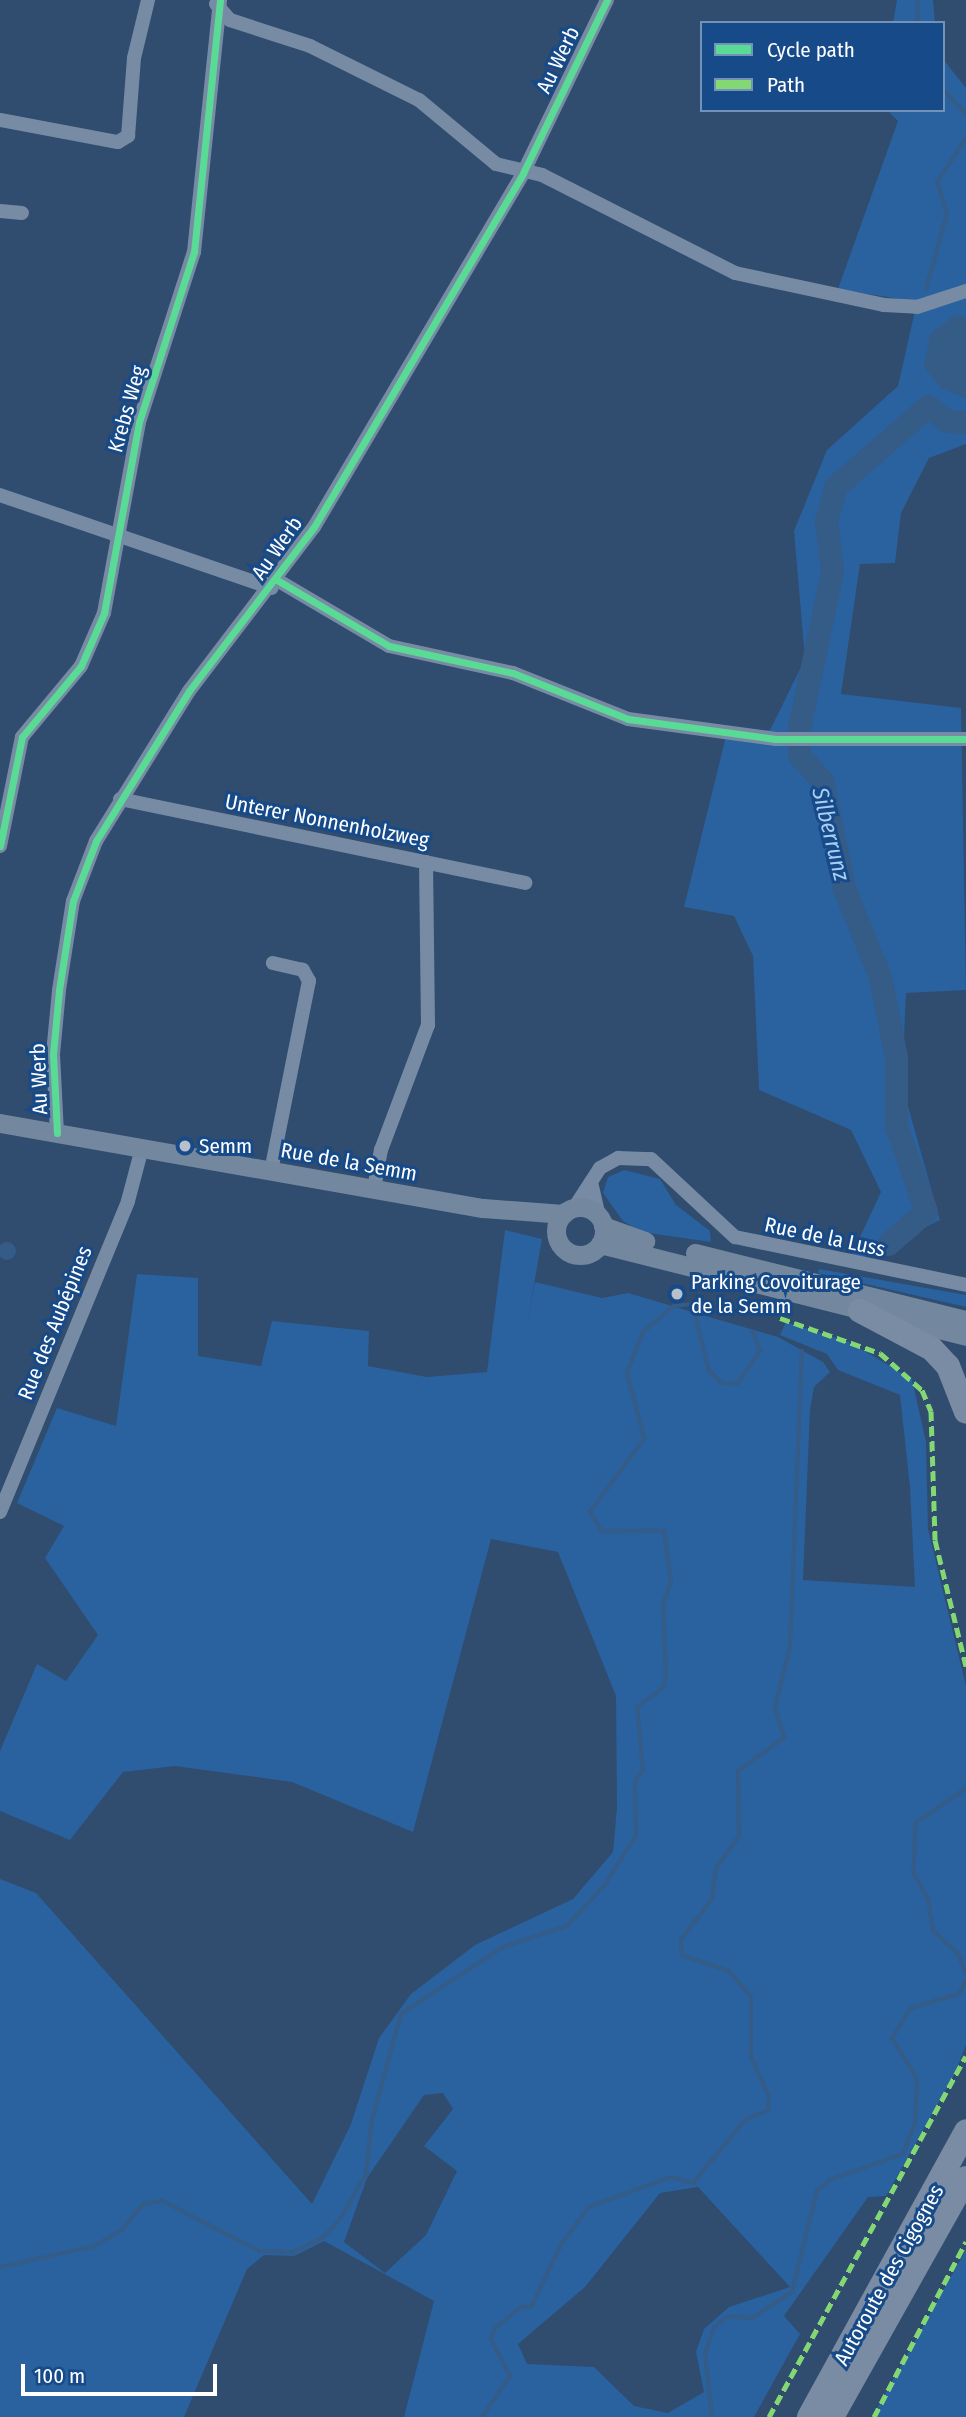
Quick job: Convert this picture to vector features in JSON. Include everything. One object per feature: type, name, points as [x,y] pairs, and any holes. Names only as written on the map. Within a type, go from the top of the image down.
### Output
[{"type":"highway","points":[[860,1311],[932,1349],[948,1366],[966,1412]]},
{"type":"highway","name":"Autoroute des Cigognes","points":[[809,2417],[966,2131]]},
{"type":"highway","name":"Autoroute des Cigognes","points":[[832,2417],[966,2178]]},
{"type":"main road","name":"Rue de la Semm","points":[[0,1123],[482,1209],[556,1234],[576,1255],[601,1229],[569,1211],[482,1209]]},
{"type":"main road","points":[[556,1234],[569,1211]]},
{"type":"main road","points":[[601,1229],[860,1311],[966,1336]]},
{"type":"main road","points":[[601,1229],[966,1320]]},
{"type":"street","points":[[0,120],[118,142],[128,136],[134,58],[148,0]]},
{"type":"street","name":"Au Werb","points":[[57,1133],[53,1054],[72,901],[120,799],[189,691],[274,584],[523,173],[607,0]]},
{"type":"street","points":[[217,3],[230,20],[310,46],[419,100],[496,164],[582,194],[735,273],[884,305],[917,307],[966,291]]},
{"type":"street","name":"Krebs Weg","points":[[0,846],[22,737],[93,646],[115,569],[117,532],[139,422],[194,252],[217,3]]},
{"type":"street","points":[[0,211],[22,213]]},
{"type":"street","points":[[0,495],[274,584],[389,646],[513,673],[628,719],[789,739],[966,740]]},
{"type":"street","name":"Unterer Nonnenholzweg","points":[[120,799],[525,883]]},
{"type":"street","points":[[374,1189],[381,1150],[428,1026],[426,862]]},
{"type":"street","points":[[271,1171],[309,981],[303,970],[273,963]]},
{"type":"street","name":"Rue des Aubépines","points":[[0,1511],[128,1201],[142,1148]]},
{"type":"street","name":"Rue de la Luss","points":[[569,1211],[591,1182],[618,1158],[651,1159],[735,1237],[966,1285]]},
{"type":"street","points":[[591,1182],[601,1229]]},
{"type":"shaded area","points":[[897,0],[933,0],[935,21],[893,21]]},
{"type":"shaded area","points":[[945,62],[966,88],[966,444],[929,458],[901,513],[895,563],[860,564],[841,694],[961,708],[966,990],[906,993],[902,1085],[940,1220],[859,1260],[851,1256],[881,1192],[851,1130],[759,1090],[753,956],[734,916],[684,907],[726,736],[770,730],[805,659],[794,531],[827,450],[898,386],[917,302],[838,289],[898,121],[889,112],[945,112]]},
{"type":"shaded area","points":[[955,315],[966,317],[966,398],[941,388],[924,367],[930,334]]},
{"type":"shaded area","points":[[624,1170],[660,1179],[676,1205],[710,1231],[711,1242],[641,1232],[623,1221],[603,1193],[608,1177]]},
{"type":"shaded area","points":[[505,1230],[542,1239],[528,1319],[535,1282],[602,1298],[628,1293],[778,1337],[823,1362],[830,1372],[814,1387],[810,1410],[803,1580],[915,1587],[910,1487],[900,1395],[838,1370],[827,1354],[780,1335],[786,1322],[849,1342],[912,1379],[926,1442],[928,1529],[966,1686],[966,2045],[954,2075],[886,2196],[868,2197],[784,2316],[800,2334],[754,2417],[404,2417],[434,2301],[324,2241],[294,2256],[264,2255],[247,2269],[184,2417],[0,2417],[0,1879],[36,1893],[312,2204],[351,2124],[379,2038],[411,1994],[475,1945],[573,1899],[613,1852],[617,1807],[616,1696],[558,1552],[491,1539],[413,1832],[292,1782],[175,1766],[123,1772],[70,1840],[0,1811],[0,1751],[37,1664],[66,1681],[98,1635],[45,1558],[64,1526],[17,1503],[57,1408],[116,1426],[137,1274],[198,1278],[198,1356],[261,1366],[272,1321],[369,1331],[368,1366],[427,1377],[487,1372]],"holes":[[[443,2093],[453,2109],[424,2146],[457,2171],[426,2235],[385,2273],[344,2242],[367,2178],[424,2095]],[[698,2187],[790,2287],[729,2307],[704,2329],[696,2352],[704,2392],[668,2413],[634,2406],[594,2367],[527,2364],[518,2344],[585,2287],[660,2193]]]},
{"type":"shaded area","points":[[4,1243],[10,1243],[15,1248],[15,1254],[10,1259],[4,1259],[-1,1254],[-1,1248]]},
{"type":"shaded area","points":[[819,1269],[966,1295],[966,1307],[818,1273]]},
{"type":"shaded area","points":[[966,2250],[966,2417],[872,2417]]},
{"type":"waterway","points":[[918,0],[918,21]]},
{"type":"waterway","points":[[945,91],[966,114]]},
{"type":"waterway","points":[[926,289],[947,214],[937,182],[966,139]]},
{"type":"waterway","name":"Silberrunz","points":[[888,1244],[926,1211],[896,1126],[896,1057],[880,977],[844,888],[822,781],[799,755],[799,728],[832,571],[826,521],[835,487],[928,406],[947,421],[966,422]]},
{"type":"waterway","points":[[0,2267],[95,2246],[122,2230],[143,2204],[163,2201],[260,2251],[293,2252],[324,2237],[341,2218],[366,2174],[372,2120],[401,2014],[503,1947],[567,1926],[604,1886],[636,1836],[635,1782],[643,1770],[637,1707],[663,1688],[666,1677],[663,1605],[671,1582],[664,1531],[602,1532],[590,1512],[644,1439],[627,1373],[643,1332],[674,1306],[693,1304],[709,1370],[722,1383],[737,1384],[760,1351],[753,1332]]},
{"type":"waterway","points":[[482,2417],[510,2376],[491,2340],[495,2328],[521,2307],[531,2307],[562,2243],[589,2207],[671,2177],[693,2183],[745,2120],[768,2110],[769,2097],[751,2057],[751,1997],[728,1971],[682,1956],[681,1940],[712,1899],[716,1868],[739,1836],[738,1771],[784,1738],[775,1708],[790,1647],[802,1351]]},
{"type":"waterway","points":[[966,1789],[916,1823],[914,1873],[928,1898],[934,1931],[958,1953],[966,1973]]},
{"type":"waterway","points":[[712,2417],[705,2354],[714,2328],[728,2316],[752,2318],[792,2292],[817,2191],[830,2180],[903,2154],[915,2122],[917,2079],[892,2038],[911,2008],[959,1994],[966,1981]]},
{"type":"marked path","points":[[780,1318],[880,1353],[922,1390],[931,1411],[935,1540],[966,1666]]},
{"type":"marked path","points":[[769,2417],[966,2056]]},
{"type":"marked path","points":[[874,2417],[966,2242]]},
{"type":"cycle path","points":[[0,846],[22,737],[81,666],[104,613],[139,422],[194,252],[220,0]]},
{"type":"cycle path","points":[[57,1133],[53,1054],[59,990],[73,901],[96,841],[189,691],[314,527],[523,173],[607,0]]},
{"type":"cycle path","points":[[277,580],[389,646],[513,673],[628,719],[776,739],[966,739]]},
{"type":"place","name":"Semm","points":[[185,1146]]},
{"type":"place","name":"Parking Covoiturage de la Semm","points":[[677,1294]]}]
